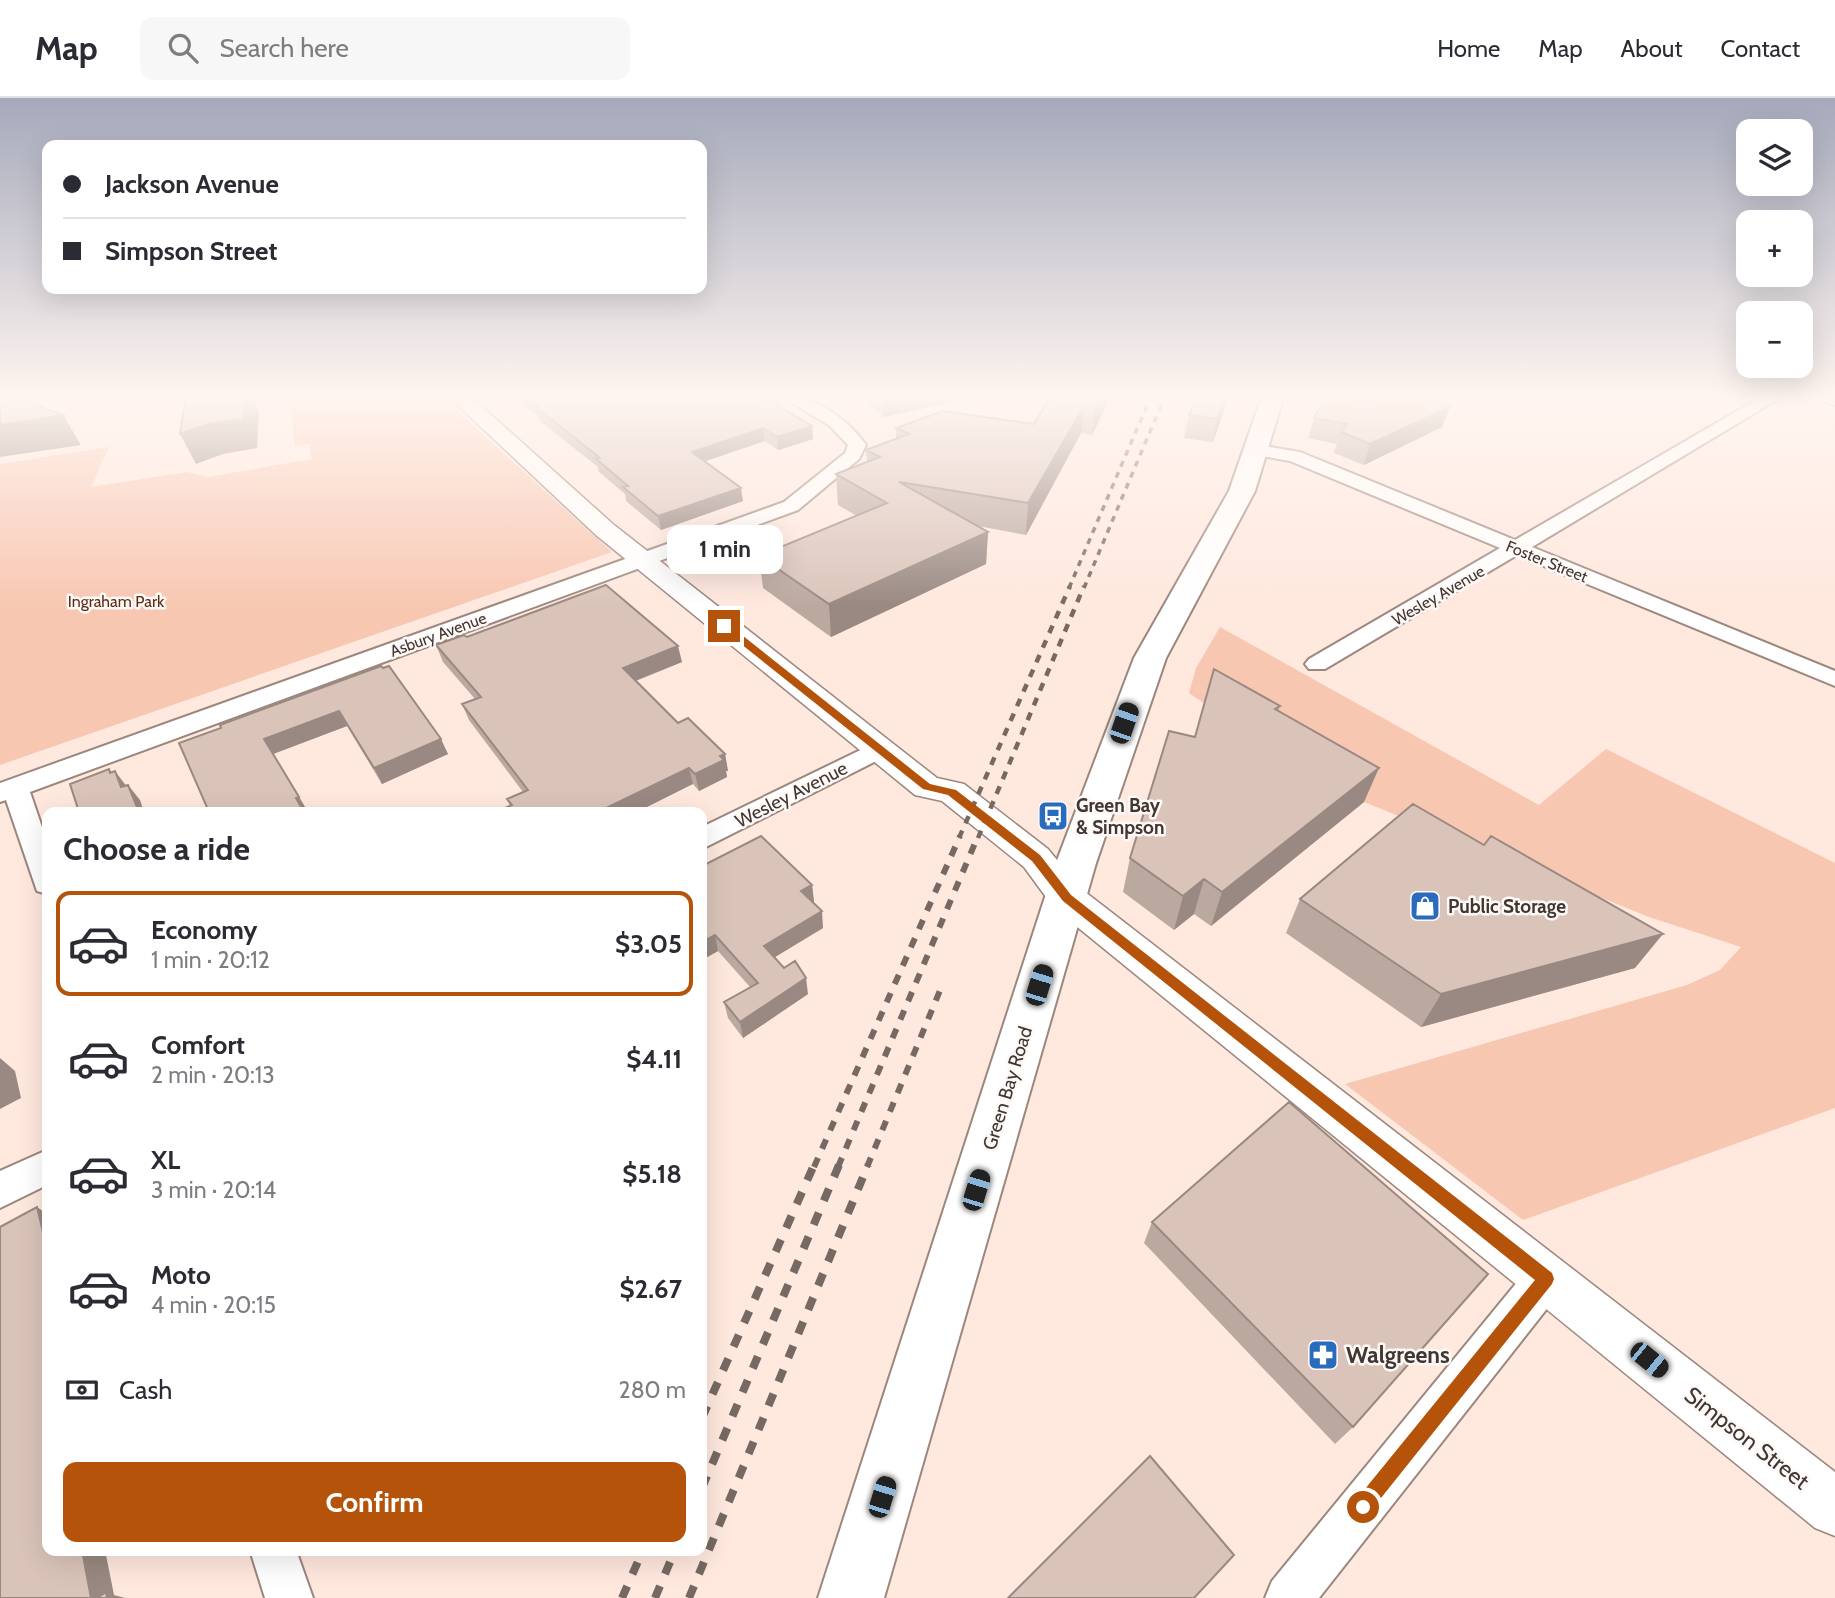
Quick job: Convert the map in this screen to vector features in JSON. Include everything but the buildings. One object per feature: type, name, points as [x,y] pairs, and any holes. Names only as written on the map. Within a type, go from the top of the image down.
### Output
[{"type":"main road","name":"Green Bay Road","points":[[851,1598],[1110,765],[1150,658],[1235,503],[1250,466]]},
{"type":"street","name":"Simpson Street","points":[[534,466],[605,530],[927,787],[933,803],[1027,880],[1067,898],[1835,1508]]},
{"type":"street","name":"Asbury Avenue","points":[[8,790],[791,506],[840,466]]},
{"type":"street","name":"Foster Street","points":[[1318,466],[1835,679]]},
{"type":"street","name":"Wesley Avenue","points":[[1317,664],[1658,466]]},
{"type":"street","name":"Wesley Avenue","points":[[707,836],[879,749]]},
{"type":"street","points":[[8,790],[42,871]]},
{"type":"street","points":[[0,1191],[42,1170]]},
{"type":"street","points":[[1289,1598],[1546,1279]]},
{"type":"street","points":[[275,1556],[289,1598]]},
{"type":"green space","name":"Ingraham Park","points":[[0,466],[100,466],[91,487],[187,472],[208,477],[272,466],[518,466],[612,552],[0,765]]},
{"type":"green space","points":[[1220,627],[1539,805],[1606,749],[1835,863],[1835,1108],[1523,1220],[1345,1084],[1687,985],[1720,970],[1741,947],[1649,917],[1364,802],[1264,744],[1189,693],[1196,668]]},
{"type":"railway","points":[[1069,588],[1121,466]]},
{"type":"railway","points":[[1084,588],[1135,466]]},
{"type":"railway","points":[[959,838],[1070,586]]},
{"type":"railway","points":[[978,838],[1084,586]]},
{"type":"railway","points":[[814,1167],[960,836]]},
{"type":"railway","points":[[838,1167],[978,836]]},
{"type":"railway","points":[[867,1167],[941,988]]},
{"type":"railway","points":[[707,1407],[814,1165]]},
{"type":"railway","points":[[707,1476],[839,1165]]},
{"type":"railway","points":[[707,1554],[868,1165]]},
{"type":"railway","points":[[622,1598],[640,1556]]},
{"type":"railway","points":[[655,1598],[672,1556]]},
{"type":"railway","points":[[689,1598],[706,1556]]},
{"type":"place","name":"Green Bay & Simpson","points":[[1053,816]]},
{"type":"place","name":"Public Storage","points":[[1425,906]]},
{"type":"place","name":"Walgreens","points":[[1323,1355]]},
{"type":"route","points":[[724,626],[927,787],[952,792],[1036,858],[1067,898],[1546,1279],[1363,1507]]}]
